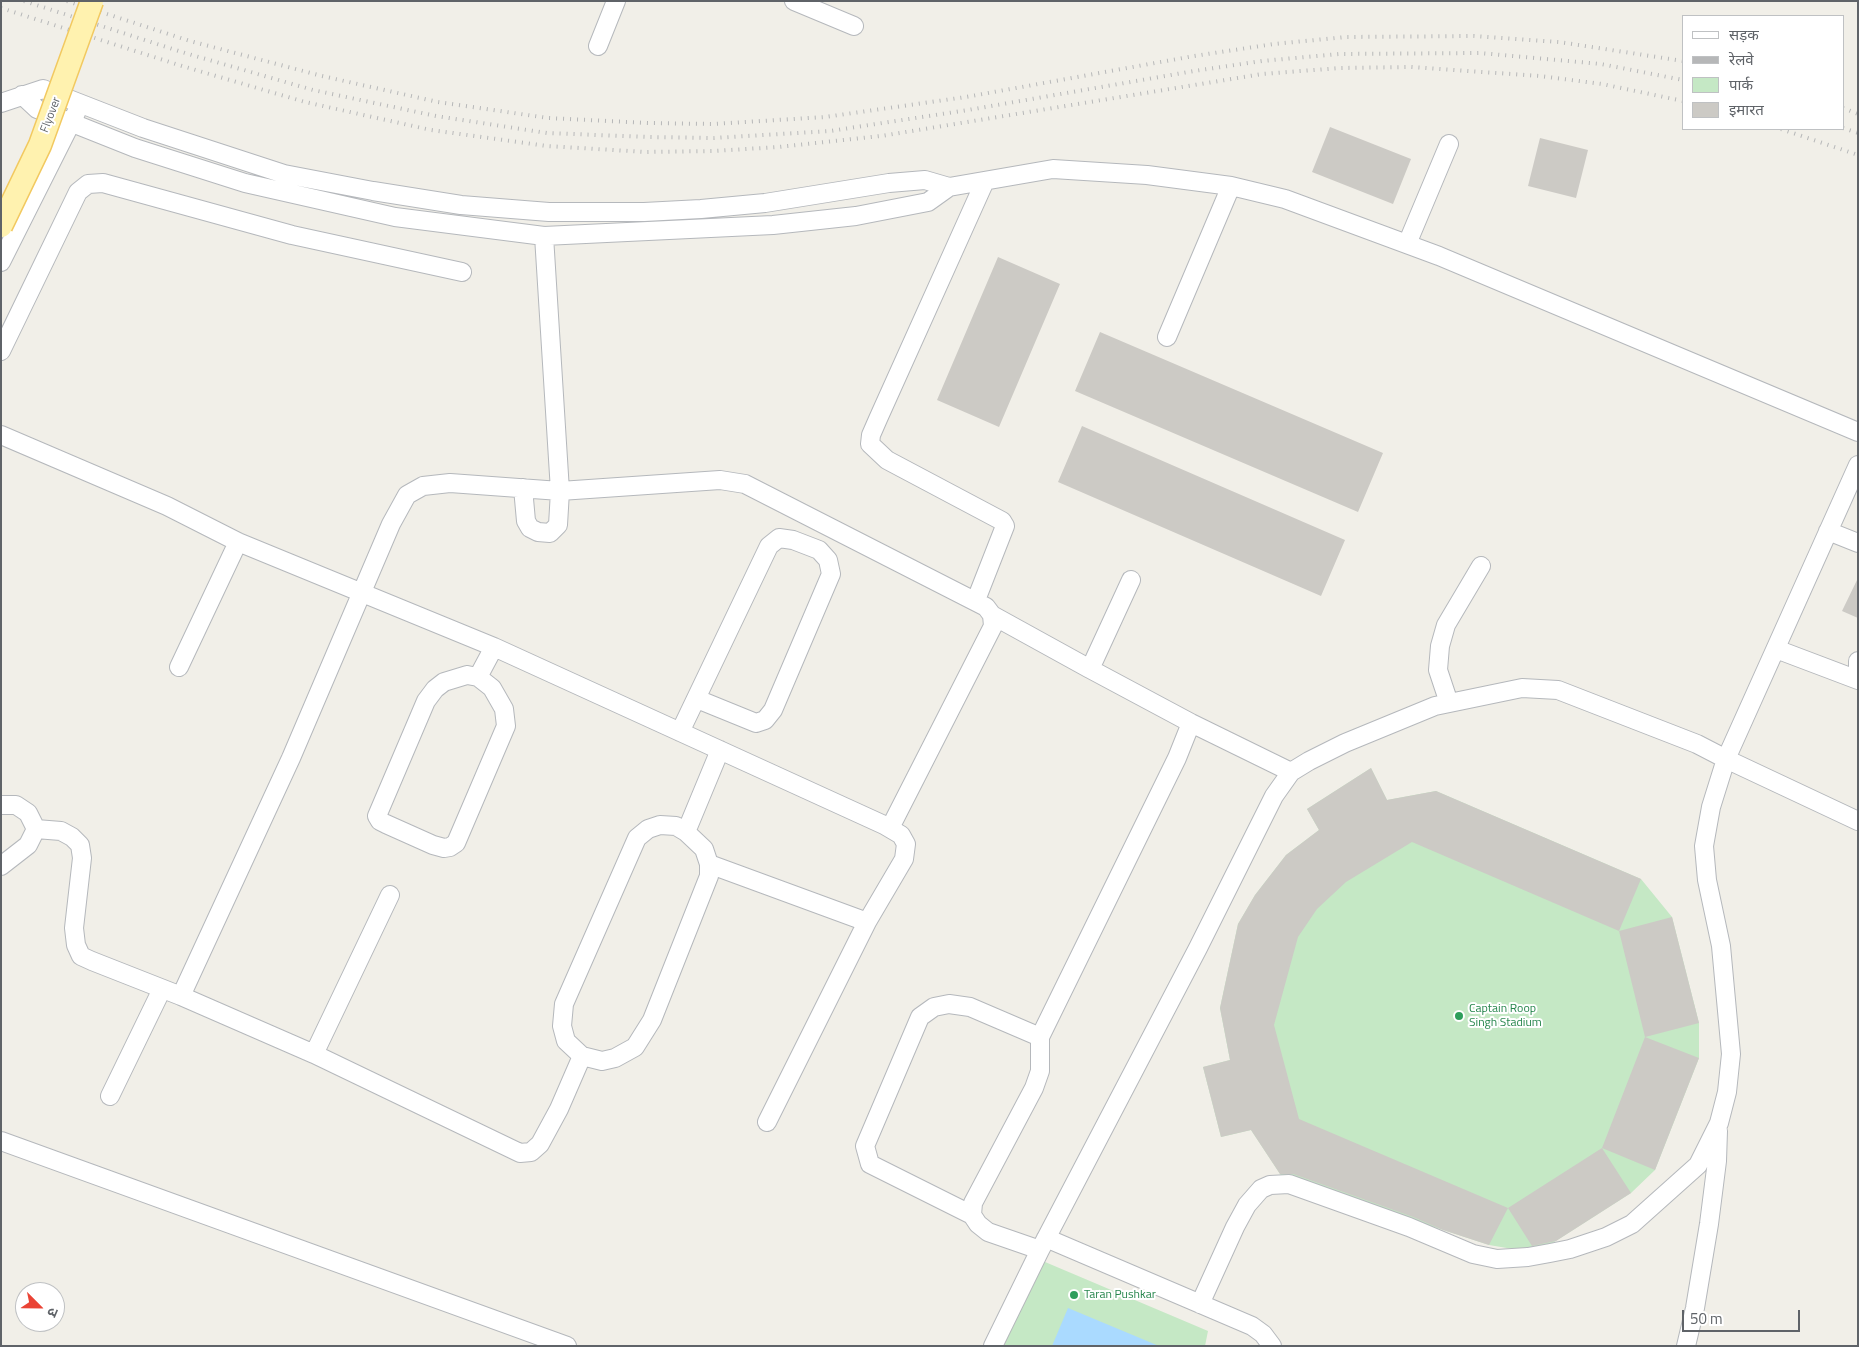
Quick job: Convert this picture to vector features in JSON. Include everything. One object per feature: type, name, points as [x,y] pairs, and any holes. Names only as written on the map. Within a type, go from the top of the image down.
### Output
[{"type":"main road","name":"Flyover","points":[[1,226],[40,145],[92,1]]},
{"type":"street","points":[[598,46],[616,1]]},
{"type":"street","points":[[794,1],[854,26]]},
{"type":"street","points":[[1,103],[43,89],[143,128],[284,174],[461,205],[549,212],[644,212],[701,209],[765,203],[889,183],[925,180],[949,187],[1053,169],[1147,175],[1231,186],[1285,199],[1448,260],[1858,432]]},
{"type":"street","points":[[22,96],[37,110],[135,148],[246,183],[395,216],[544,236],[773,225],[847,217],[928,202],[949,187]]},
{"type":"street","points":[[1,262],[80,104]]},
{"type":"street","points":[[1407,244],[1449,144]]},
{"type":"street","points":[[976,600],[1005,526],[1002,521],[887,460],[870,444],[871,434],[985,181]]},
{"type":"street","points":[[1,351],[78,192],[88,184],[103,183],[292,236],[462,272]]},
{"type":"street","points":[[1166,337],[1231,186]]},
{"type":"street","points":[[523,488],[526,521],[530,528],[538,532],[550,533],[558,525],[560,491],[544,236]]},
{"type":"street","points":[[1,435],[167,506],[238,542],[360,594],[494,647],[890,828],[901,835],[906,844],[904,858],[868,922],[767,1122]]},
{"type":"street","points":[[1686,1346],[1695,1308],[1709,1224],[1717,1161],[1719,1123],[1727,1092],[1731,1054],[1721,946],[1707,880],[1704,846],[1711,807],[1726,759],[1858,465]]},
{"type":"street","points":[[181,996],[291,758],[391,524],[407,495],[423,486],[450,483],[560,491],[720,480],[745,484],[976,600],[986,607],[992,615],[1090,669],[1191,723],[1291,772]]},
{"type":"street","points":[[1828,531],[1858,543]]},
{"type":"street","points":[[680,732],[769,546],[779,538],[793,540],[819,550],[828,560],[831,574],[773,710],[766,720],[756,723],[697,698]]},
{"type":"street","points":[[179,667],[238,542]]},
{"type":"street","points":[[1449,704],[1438,670],[1440,646],[1446,625],[1481,566]]},
{"type":"street","points":[[1090,669],[1131,580]]},
{"type":"street","points":[[890,828],[993,626],[992,615]]},
{"type":"street","points":[[478,677],[494,647]]},
{"type":"street","points":[[1776,649],[1858,680]]},
{"type":"street","points":[[1858,661],[1858,675]]},
{"type":"street","points":[[467,675],[478,677],[492,688],[504,709],[506,726],[456,843],[444,848],[433,845],[380,821],[377,816],[378,810],[426,700],[444,682],[467,675]]},
{"type":"street","points":[[993,1346],[1043,1244],[1194,956],[1274,796],[1291,772],[1345,743],[1435,706],[1522,688],[1558,690],[1697,744],[1858,820]]},
{"type":"street","points":[[972,1215],[973,1203],[1034,1088],[1040,1071],[1040,1037],[1177,758],[1191,723]]},
{"type":"street","points":[[686,832],[720,750]]},
{"type":"street","points":[[1,806],[16,805],[28,813],[36,829]]},
{"type":"street","points":[[660,825],[676,826],[686,832],[704,849],[709,864],[709,876],[652,1020],[634,1047],[616,1058],[602,1061],[582,1056],[566,1041],[562,1026],[564,1004],[630,851],[637,838],[648,829],[660,825]]},
{"type":"street","points":[[36,829],[61,831],[72,837],[80,846],[82,858],[74,928],[76,944],[81,956],[181,996],[314,1054],[520,1153],[531,1152],[540,1144],[559,1109],[582,1056]]},
{"type":"street","points":[[1,866],[28,845],[36,829]]},
{"type":"street","points":[[709,864],[868,922]]},
{"type":"street","points":[[314,1054],[390,896]]},
{"type":"street","points":[[110,1096],[162,989]]},
{"type":"street","points":[[1040,1037],[970,1007],[949,1004],[934,1006],[920,1016],[865,1146],[870,1164],[972,1215],[978,1224],[988,1232],[1043,1244],[1200,1304],[1252,1326],[1263,1334],[1272,1346]]},
{"type":"street","points":[[1200,1304],[1235,1227],[1248,1205],[1261,1189],[1270,1185],[1289,1184],[1409,1227],[1473,1254],[1497,1259],[1528,1257],[1570,1249],[1606,1238],[1632,1224],[1698,1165],[1719,1123]]},
{"type":"street","points":[[1,1141],[567,1346]]},
{"type":"green space","name":"Captain Roop Singh Stadium","points":[[1371,768],[1387,800],[1436,791],[1641,879],[1672,917],[1699,1023],[1699,1058],[1655,1170],[1631,1193],[1537,1253],[1489,1245],[1282,1177],[1251,1130],[1221,1137],[1203,1067],[1230,1060],[1220,1008],[1238,924],[1255,895],[1286,855],[1319,830],[1307,809]]},
{"type":"green space","name":"Taran Pushkar","points":[[1038,1259],[1208,1331],[1205,1346],[1004,1346]]},
{"type":"water","points":[[1068,1308],[1159,1346],[1052,1346]]},
{"type":"building","points":[[1330,127],[1411,159],[1393,204],[1312,172]]},
{"type":"building","points":[[1540,138],[1588,150],[1576,198],[1528,186]]},
{"type":"building","points":[[998,257],[1060,284],[999,427],[937,400]]},
{"type":"building","points":[[1100,332],[1383,453],[1358,512],[1075,391]]},
{"type":"building","points":[[1082,426],[1345,540],[1321,596],[1058,482]]},
{"type":"building","points":[[1858,578],[1858,618],[1842,611]]},
{"type":"building","points":[[1371,768],[1387,800],[1436,791],[1641,879],[1619,931],[1412,842],[1346,882],[1317,909],[1298,937],[1274,1025],[1299,1119],[1508,1208],[1489,1245],[1443,1230],[1413,1217],[1293,1174],[1280,1174],[1251,1130],[1221,1137],[1203,1067],[1230,1060],[1220,1008],[1238,924],[1255,895],[1286,855],[1319,830],[1307,809]]},
{"type":"building","points":[[1672,917],[1699,1023],[1645,1037],[1619,931]]},
{"type":"building","points":[[1645,1037],[1699,1058],[1655,1170],[1602,1148]]},
{"type":"building","points":[[1602,1148],[1631,1193],[1556,1241],[1532,1246],[1508,1208]]},
{"type":"railway","points":[[24,1],[185,53],[313,90],[436,116],[547,133],[714,138],[830,131],[968,110],[1194,71],[1262,61],[1339,54],[1480,53],[1601,64],[1682,80]]},
{"type":"railway","points":[[67,1],[190,41],[322,76],[438,102],[548,118],[648,123],[713,124],[825,117],[966,97],[1194,56],[1274,44],[1346,37],[1474,36],[1559,42],[1682,61]]},
{"type":"railway","points":[[1,8],[182,66],[305,102],[431,130],[547,146],[646,152],[713,151],[779,147],[881,136],[1262,74],[1340,68],[1411,67],[1540,76],[1602,84],[1682,101]]},
{"type":"railway","points":[[1844,108],[1858,114]]},
{"type":"railway","points":[[1844,128],[1858,133]]},
{"type":"railway","points":[[1784,130],[1858,155]]},
{"type":"place","name":"Captain Roop Singh Stadium","points":[[1459,1016]]},
{"type":"place","name":"Taran Pushkar","points":[[1074,1295]]}]
